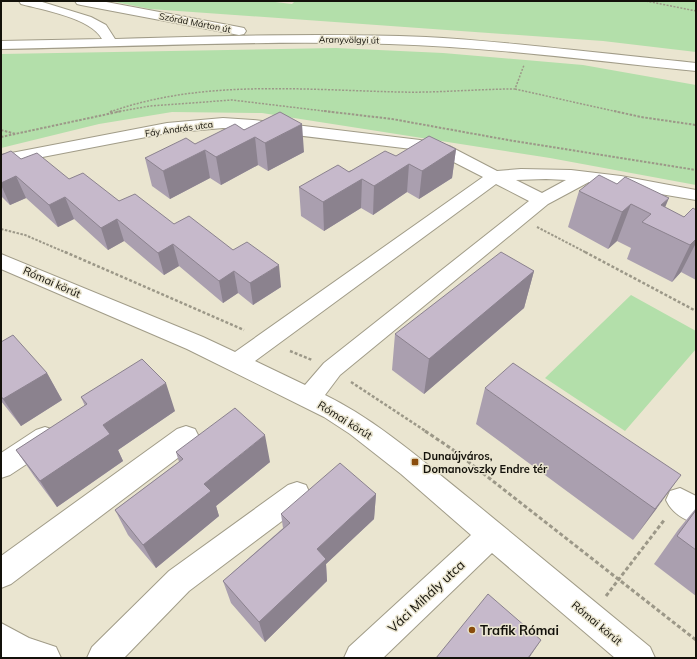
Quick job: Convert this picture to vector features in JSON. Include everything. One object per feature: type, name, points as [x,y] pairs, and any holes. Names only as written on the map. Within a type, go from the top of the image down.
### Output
[{"type":"street","points":[[25,1],[84,19],[100,27],[108,37],[111,44]]},
{"type":"street","name":"Szórád Márton út","points":[[81,1],[239,31],[310,39]]},
{"type":"street","name":"Aranyvölgyi út","points":[[1,45],[310,39],[391,40],[696,67]]},
{"type":"street","name":"Fáy András utca","points":[[1,160],[167,128],[223,123],[253,125],[420,145],[442,150],[542,200]]},
{"type":"street","points":[[236,363],[496,176],[530,173],[586,177],[696,195]]},
{"type":"street","points":[[309,398],[332,369],[542,200],[586,177]]},
{"type":"street","name":"Római körút","points":[[1,261],[195,343],[333,410],[380,442],[639,658]]},
{"type":"street","points":[[1,467],[61,428]]},
{"type":"street","points":[[1,574],[186,437]]},
{"type":"street","points":[[104,658],[132,626],[179,581],[297,494]]},
{"type":"street","name":"Váci Mihály utca","points":[[360,658],[492,534]]},
{"type":"street","points":[[1,639],[23,652],[45,658]]},
{"type":"path","points":[[646,1],[696,11]]},
{"type":"path","points":[[515,89],[525,60]]},
{"type":"path","points":[[104,114],[127,106],[209,91],[256,88],[425,93],[485,88],[515,89],[641,117],[696,125]]},
{"type":"path","points":[[1,130],[16,134]]},
{"type":"path","points":[[521,218],[696,311]]},
{"type":"path","points":[[1,229],[25,235],[332,369],[452,449],[696,640]]},
{"type":"path","points":[[590,617],[619,579],[688,505]]},
{"type":"green space","points":[[110,1],[267,1],[292,4],[295,1],[696,1],[696,52],[603,41],[150,9]]},
{"type":"green space","points":[[336,48],[443,53],[583,65],[696,85],[696,185],[550,158],[262,113],[172,112],[99,124],[1,148],[1,54]]},
{"type":"green space","points":[[631,295],[696,331],[696,349],[625,431],[545,378]]},
{"type":"building","points":[[280,112],[302,124],[265,143],[255,137],[216,157],[205,150],[163,171],[145,158],[186,138],[195,144],[235,124],[244,130]]},
{"type":"building","points":[[429,136],[456,149],[422,171],[409,164],[374,186],[362,179],[323,202],[299,187],[338,165],[349,172],[385,151],[396,156]]},
{"type":"building","points":[[11,151],[21,159],[37,153],[69,179],[83,173],[119,201],[135,194],[174,224],[189,216],[233,250],[247,242],[279,265],[250,283],[234,271],[219,281],[173,244],[158,253],[117,219],[101,228],[65,197],[49,205],[16,176],[1,183],[1,155]]},
{"type":"building","points":[[599,175],[617,184],[625,177],[669,198],[661,205],[684,217],[693,208],[696,210],[696,239],[690,245],[642,222],[651,214],[631,204],[622,212],[579,191]]},
{"type":"building","points":[[501,252],[534,271],[429,359],[395,334]]},
{"type":"building","points":[[13,335],[47,373],[3,399],[1,396],[1,342]]},
{"type":"building","points":[[142,359],[166,383],[103,425],[110,434],[40,481],[16,450],[87,404],[81,397]]},
{"type":"building","points":[[513,363],[681,475],[655,509],[485,388]]},
{"type":"building","points":[[235,408],[265,435],[204,484],[211,491],[143,545],[115,510],[183,459],[176,452]]},
{"type":"building","points":[[340,463],[376,494],[317,549],[326,559],[259,622],[223,581],[290,523],[281,514]]},
{"type":"building","points":[[696,510],[696,550],[677,536]]},
{"type":"building","points":[[488,594],[541,640],[528,658],[436,658]]},
{"type":"place","name":"Dunaújváros, Domanovszky Endre tér","points":[[415,462]]},
{"type":"place","name":"Trafik Római","points":[[472,630]]}]
